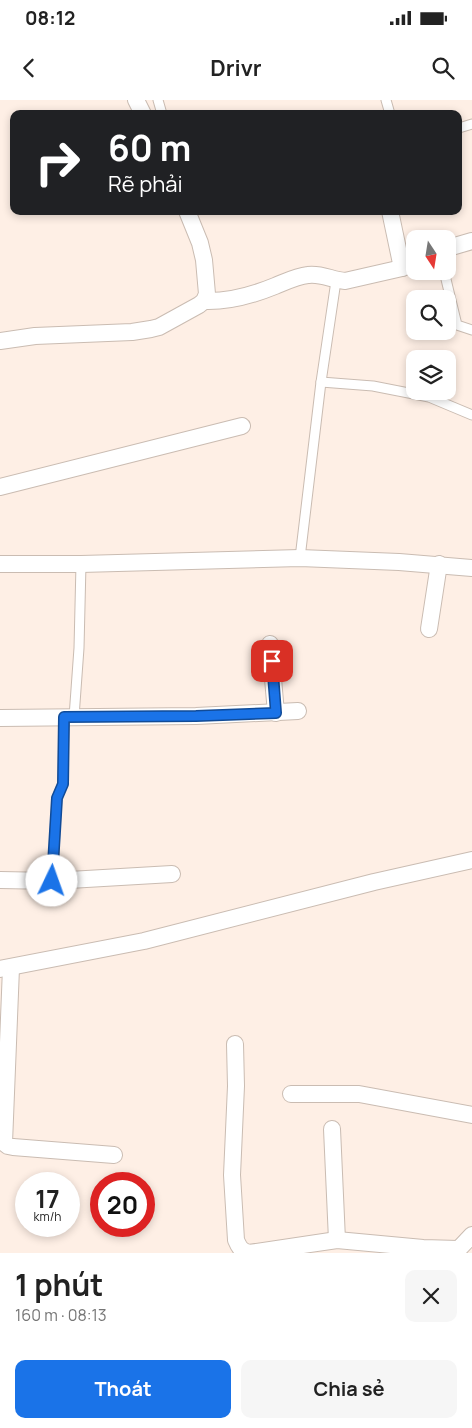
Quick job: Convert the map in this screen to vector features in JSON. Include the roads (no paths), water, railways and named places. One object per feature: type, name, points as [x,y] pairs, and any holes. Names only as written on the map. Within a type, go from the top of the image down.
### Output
[{"type":"street","points":[[189,215],[200,243],[204,260],[207,294],[204,301]]},
{"type":"street","points":[[391,215],[406,256]]},
{"type":"street","points":[[456,246],[472,241]]},
{"type":"street","points":[[0,342],[35,336],[132,332],[151,329],[176,318],[204,301],[219,302],[262,291],[305,275],[317,274],[345,281],[406,266]]},
{"type":"street","points":[[0,487],[242,426]]},
{"type":"street","points":[[0,564],[81,564],[300,558],[439,564],[472,568]]},
{"type":"street","points":[[429,629],[439,564]]},
{"type":"street","points":[[270,644],[276,713]]},
{"type":"street","points":[[0,718],[196,716],[298,711]]},
{"type":"street","points":[[114,1155],[13,1147],[4,1143],[5,968],[144,941],[374,882],[472,860]]},
{"type":"street","points":[[0,880],[52,881],[172,874]]},
{"type":"street","points":[[235,1044],[236,1086],[232,1175],[236,1240],[239,1247],[249,1252],[337,1240],[456,1251],[472,1235]]},
{"type":"street","points":[[291,1094],[359,1094],[472,1115]]},
{"type":"street","points":[[332,1129],[337,1240]]},
{"type":"lane","points":[[300,558],[320,382],[336,280]]},
{"type":"lane","points":[[446,280],[457,325],[472,330]]},
{"type":"lane","points":[[320,382],[373,386],[429,397],[472,415]]},
{"type":"lane","points":[[52,881],[57,798],[63,784],[69,717],[79,648],[81,564]]}]
